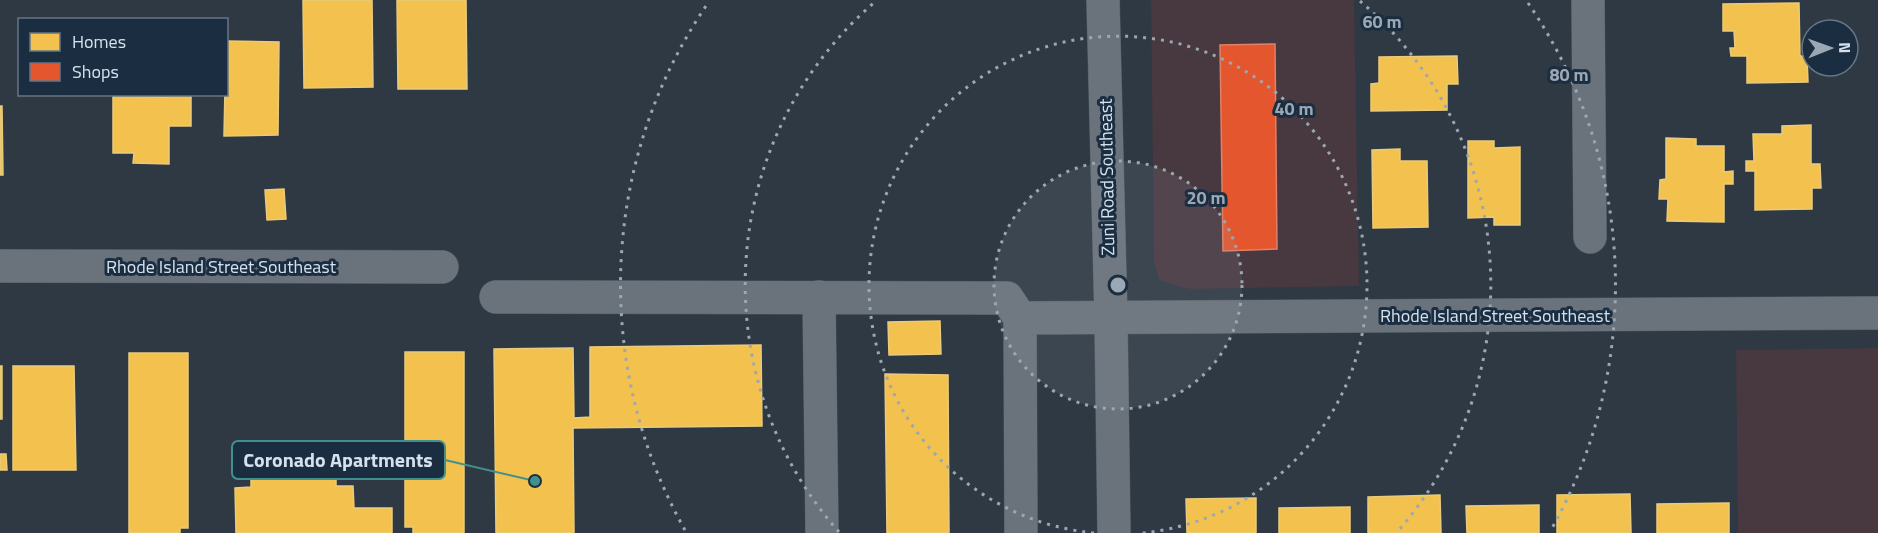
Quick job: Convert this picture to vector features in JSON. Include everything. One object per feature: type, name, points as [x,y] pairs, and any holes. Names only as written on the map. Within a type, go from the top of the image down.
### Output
[{"type":"street","name":"Zuni Road Southeast","points":[[1103,0],[1114,533]]},
{"type":"street","points":[[1588,0],[1590,237]]},
{"type":"street","name":"Rhode Island Street Southeast","points":[[0,266],[442,267]]},
{"type":"street","points":[[496,297],[1006,298],[1020,318],[1021,533]]},
{"type":"street","points":[[819,297],[822,533]]},
{"type":"street","name":"Rhode Island Street Southeast","points":[[1020,318],[1878,313]]},
{"type":"shaded area","points":[[1151,0],[1354,0],[1359,286],[1189,289],[1159,280],[1154,262]]},
{"type":"shaded area","points":[[1878,348],[1878,533],[1738,533],[1736,350]]},
{"type":"building: Homes","points":[[303,0],[372,0],[373,87],[304,88]]},
{"type":"building: Homes","points":[[397,0],[466,0],[467,89],[398,89]]},
{"type":"building: Homes","points":[[1799,3],[1800,78],[1808,78],[1808,82],[1747,83],[1747,56],[1731,56],[1730,48],[1735,48],[1734,31],[1723,31],[1723,4]]},
{"type":"building: Homes","points":[[228,41],[279,42],[278,135],[224,136],[225,96],[228,96]]},
{"type":"building: Homes","points":[[1457,56],[1458,84],[1447,84],[1447,110],[1371,111],[1371,84],[1379,83],[1379,57]]},
{"type":"building: Homes","points":[[113,96],[191,96],[191,126],[169,126],[169,164],[133,163],[134,153],[113,153]]},
{"type":"building: Homes","points":[[0,106],[2,106],[3,175],[0,175]]},
{"type":"building: Homes","points":[[1811,125],[1811,164],[1820,164],[1821,188],[1812,188],[1812,209],[1755,210],[1755,171],[1746,171],[1746,161],[1754,161],[1753,134],[1782,134],[1782,126]]},
{"type":"building: Homes","points":[[1666,138],[1696,139],[1696,146],[1724,146],[1724,172],[1733,171],[1733,184],[1724,184],[1724,222],[1667,221],[1668,199],[1659,199],[1660,180],[1666,179]]},
{"type":"building: Homes","points":[[1468,141],[1494,141],[1494,148],[1520,147],[1520,225],[1494,225],[1494,217],[1468,218]]},
{"type":"building: Homes","points":[[1400,149],[1400,161],[1427,161],[1428,227],[1373,228],[1372,150]]},
{"type":"building: Homes","points":[[284,189],[286,219],[267,220],[265,190]]},
{"type":"building: Homes","points":[[940,321],[941,354],[889,355],[888,322]]},
{"type":"building: Homes","points":[[761,345],[762,426],[573,428],[574,533],[496,533],[494,349],[573,348],[574,418],[590,417],[590,347]]},
{"type":"building: Homes","points":[[405,352],[464,352],[464,533],[413,533],[413,527],[405,527]]},
{"type":"building: Homes","points":[[129,353],[188,353],[188,528],[180,528],[180,533],[129,533]]},
{"type":"building: Homes","points":[[0,366],[2,366],[2,419],[0,419]]},
{"type":"building: Homes","points":[[13,366],[74,366],[76,470],[13,470]]},
{"type":"building: Homes","points":[[885,374],[948,375],[949,533],[887,533]]},
{"type":"building: Homes","points":[[0,454],[6,454],[7,470],[0,470]]},
{"type":"building: Homes","points":[[251,477],[336,477],[336,486],[353,486],[354,508],[392,508],[392,533],[236,533],[235,488],[251,487]]},
{"type":"building: Homes","points":[[1630,494],[1631,533],[1557,533],[1557,495]]},
{"type":"building: Homes","points":[[1440,495],[1441,533],[1368,533],[1368,497]]},
{"type":"building: Homes","points":[[1256,498],[1256,533],[1187,533],[1186,499]]},
{"type":"building: Homes","points":[[1729,503],[1729,533],[1657,533],[1657,504]]},
{"type":"building: Homes","points":[[1539,505],[1539,533],[1467,533],[1466,506]]},
{"type":"building: Homes","points":[[1350,507],[1350,533],[1279,533],[1279,508]]},
{"type":"building: Shops","points":[[1275,44],[1277,249],[1223,251],[1220,45]]},
{"type":"place","name":"Coronado Apartments","points":[[535,481]]}]
